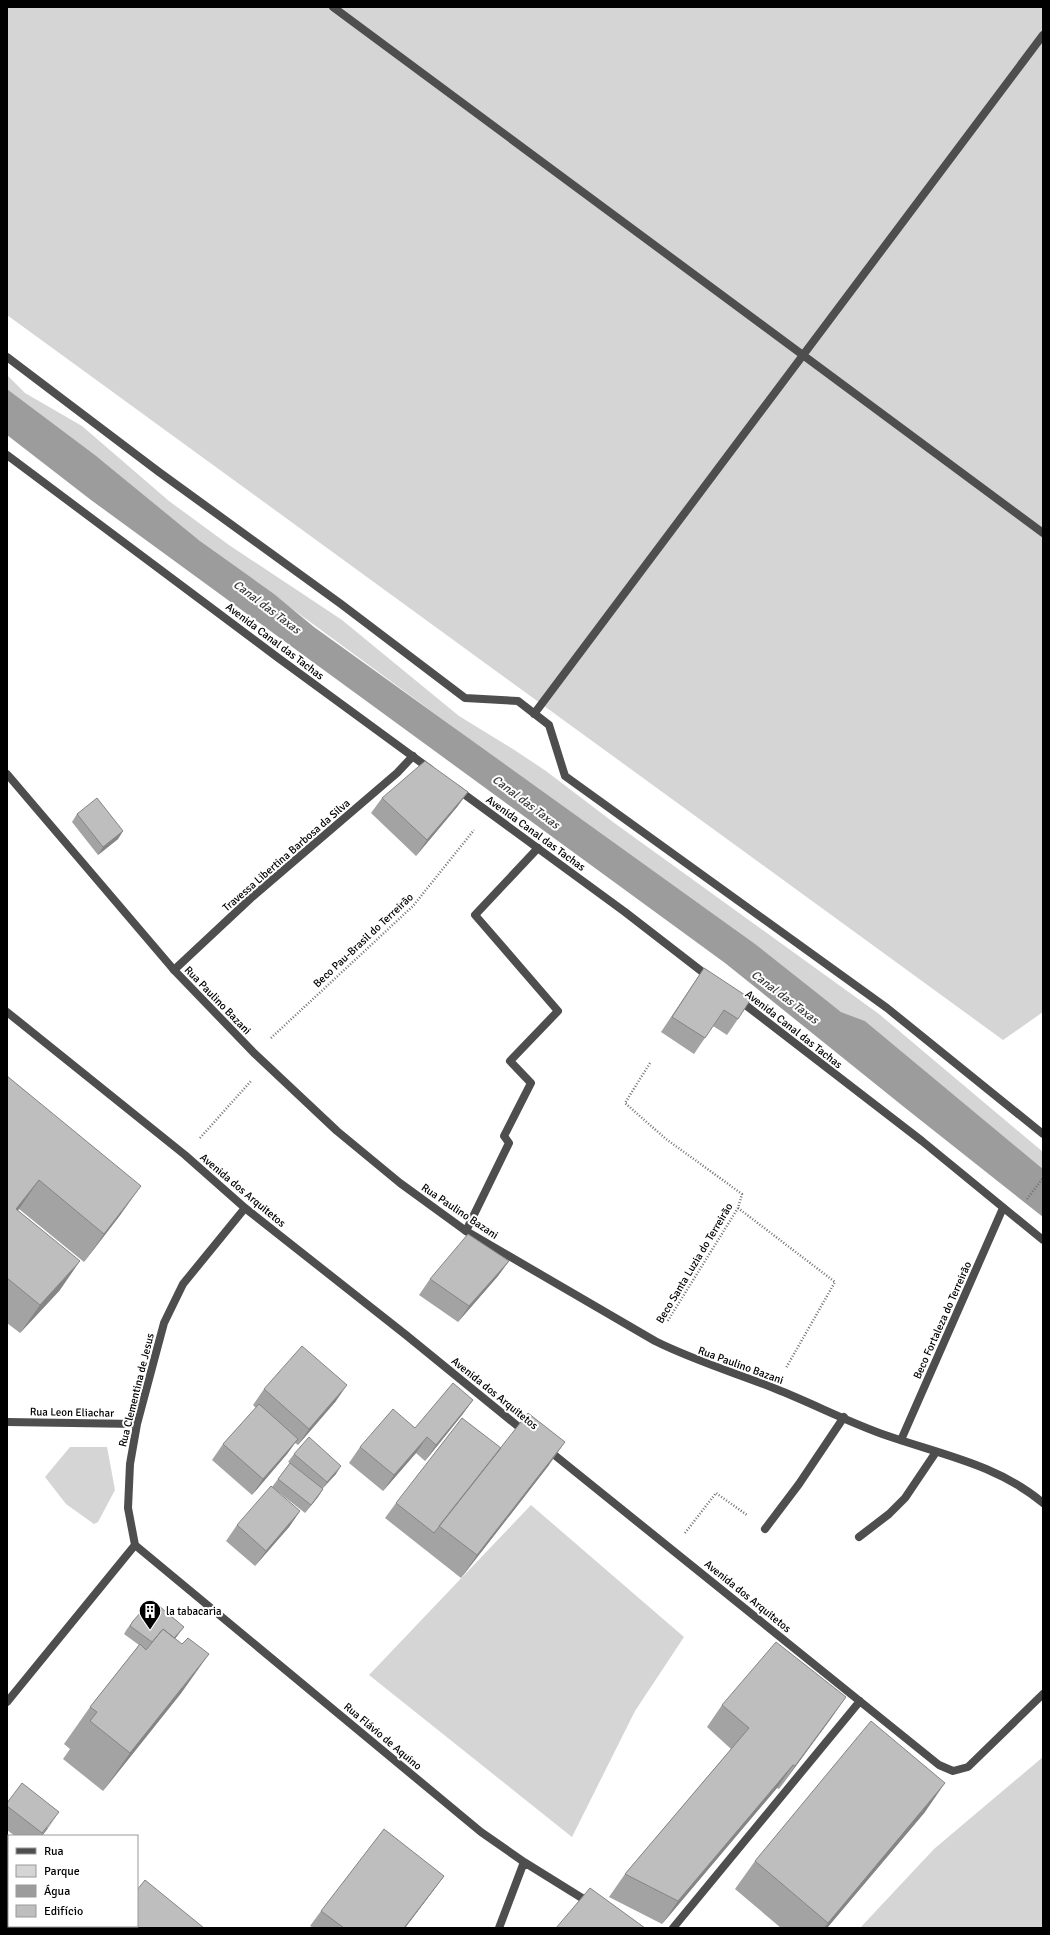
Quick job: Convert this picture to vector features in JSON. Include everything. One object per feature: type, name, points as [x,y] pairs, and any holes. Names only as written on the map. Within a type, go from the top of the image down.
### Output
[{"type":"street","points":[[333,7],[1043,533]]},
{"type":"street","points":[[534,714],[1043,35]]},
{"type":"street","points":[[7,357],[159,472],[341,604],[465,698],[518,701],[549,725],[565,776],[887,1008],[1043,1134]]},
{"type":"street","name":"Avenida Canal das Tachas","points":[[7,454],[277,657],[438,775]]},
{"type":"street","name":"Travessa Libertina Barbosa da Silva","points":[[174,970],[252,898],[397,773],[413,756]]},
{"type":"street","name":"Rua Paulino Bazani","points":[[7,774],[174,970],[254,1053],[337,1131],[400,1183],[466,1231],[655,1341],[684,1356],[775,1388],[901,1440],[968,1461],[998,1473],[1032,1494],[1043,1503]]},
{"type":"street","name":"Avenida Canal das Tachas","points":[[451,784],[626,912],[714,980]]},
{"type":"street","points":[[466,1231],[509,1144],[504,1136],[531,1083],[510,1061],[558,1011],[475,915],[538,848]]},
{"type":"street","name":"Avenida Canal das Tachas","points":[[733,994],[922,1141],[1043,1240]]},
{"type":"street","name":"Avenida dos Arquitetos","points":[[7,1012],[185,1155],[245,1208],[406,1335],[939,1765],[953,1771],[968,1767],[1043,1694]]},
{"type":"street","name":"Rua Clementina de Jesus","points":[[135,1545],[128,1508],[130,1464],[137,1424],[164,1323],[182,1284],[245,1208]]},
{"type":"street","name":"Beco Fortaleza do Terreirão","points":[[901,1440],[1003,1208]]},
{"type":"street","points":[[765,1529],[799,1484],[844,1417]]},
{"type":"street","name":"Rua Leon Eliachar","points":[[7,1422],[137,1424]]},
{"type":"street","points":[[859,1537],[889,1514],[906,1498],[936,1452]]},
{"type":"street","points":[[7,1702],[135,1545]]},
{"type":"street","name":"Rua Flávio de Aquino","points":[[135,1545],[481,1832],[524,1862],[600,1909]]},
{"type":"street","points":[[673,1928],[860,1701]]},
{"type":"street","points":[[499,1928],[524,1862]]},
{"type":"path","name":"Beco Pau-Brasil do Terreirão","points":[[254,1053],[413,906],[489,812]]},
{"type":"path","name":"Beco Santa Luzia do Terreirão","points":[[650,1063],[625,1103],[666,1139],[742,1194],[738,1208],[655,1341]]},
{"type":"path","points":[[185,1155],[266,1064]]},
{"type":"path","points":[[1026,1200],[1043,1178]]},
{"type":"path","points":[[738,1208],[836,1282],[775,1388]]},
{"type":"path","points":[[673,1550],[716,1492],[765,1529]]},
{"type":"green space","points":[[7,7],[1043,7],[1043,1012],[1003,1040],[7,315]]},
{"type":"green space","points":[[7,375],[25,393],[82,426],[169,501],[229,545],[342,620],[459,716],[546,771],[613,822],[879,1014],[1043,1152],[1043,1169],[865,1021],[841,1012],[200,541],[95,455],[7,389]]},
{"type":"green space","points":[[70,1447],[107,1447],[115,1490],[98,1522],[94,1524],[66,1504],[45,1477]]},
{"type":"green space","points":[[531,1505],[684,1637],[635,1711],[572,1837],[369,1675]]},
{"type":"green space","points":[[1043,1757],[1043,1928],[860,1928],[934,1849]]},
{"type":"water","name":"Canal das Taxas","points":[[7,389],[95,455],[200,541],[274,594],[314,627],[755,944],[841,1012],[865,1021],[1043,1169],[1043,1217],[725,963],[91,500],[7,435]]},
{"type":"building","points":[[425,761],[468,792],[427,840],[382,798]]},
{"type":"building","points":[[97,798],[123,831],[103,847],[77,814]]},
{"type":"building","points":[[704,968],[751,999],[738,1019],[724,1010],[705,1038],[672,1017]]},
{"type":"building","points":[[7,1076],[141,1186],[104,1234],[39,1180],[16,1209],[80,1261],[40,1305],[7,1278]]},
{"type":"building","points":[[468,1234],[509,1261],[469,1306],[430,1279]]},
{"type":"building","points":[[302,1346],[347,1385],[309,1429],[264,1389]]},
{"type":"building","points":[[453,1383],[473,1400],[436,1445],[427,1437],[394,1475],[360,1447],[393,1409],[415,1428]]},
{"type":"building","points":[[259,1404],[298,1439],[263,1479],[223,1444]]},
{"type":"building","points":[[528,1413],[565,1442],[477,1555],[439,1526]]},
{"type":"building","points":[[462,1418],[501,1448],[434,1533],[396,1503]]},
{"type":"building","points":[[309,1437],[341,1466],[327,1482],[294,1454]]},
{"type":"building","points":[[290,1463],[323,1489],[311,1505],[278,1479]]},
{"type":"building","points":[[271,1486],[300,1511],[266,1551],[237,1525]]},
{"type":"building","points":[[152,1600],[184,1627],[174,1638],[163,1629],[152,1642],[130,1626]]},
{"type":"building","points":[[163,1629],[182,1644],[188,1638],[209,1654],[130,1753],[90,1721],[97,1712],[90,1707],[140,1644],[146,1650]]},
{"type":"building","points":[[776,1642],[846,1697],[795,1766],[793,1765],[678,1901],[625,1874],[749,1728],[722,1705]]},
{"type":"building","points":[[871,1721],[945,1783],[828,1923],[755,1861]]},
{"type":"building","points":[[22,1783],[59,1812],[42,1833],[7,1806],[7,1803]]},
{"type":"building","points":[[384,1829],[444,1876],[404,1928],[344,1928],[321,1911]]},
{"type":"building","points":[[145,1880],[204,1928],[121,1928],[120,1927],[138,1927],[138,1889]]},
{"type":"building","points":[[590,1888],[645,1928],[556,1928]]},
{"type":"place","name":"la tabacaria","points":[[150,1630]]}]
